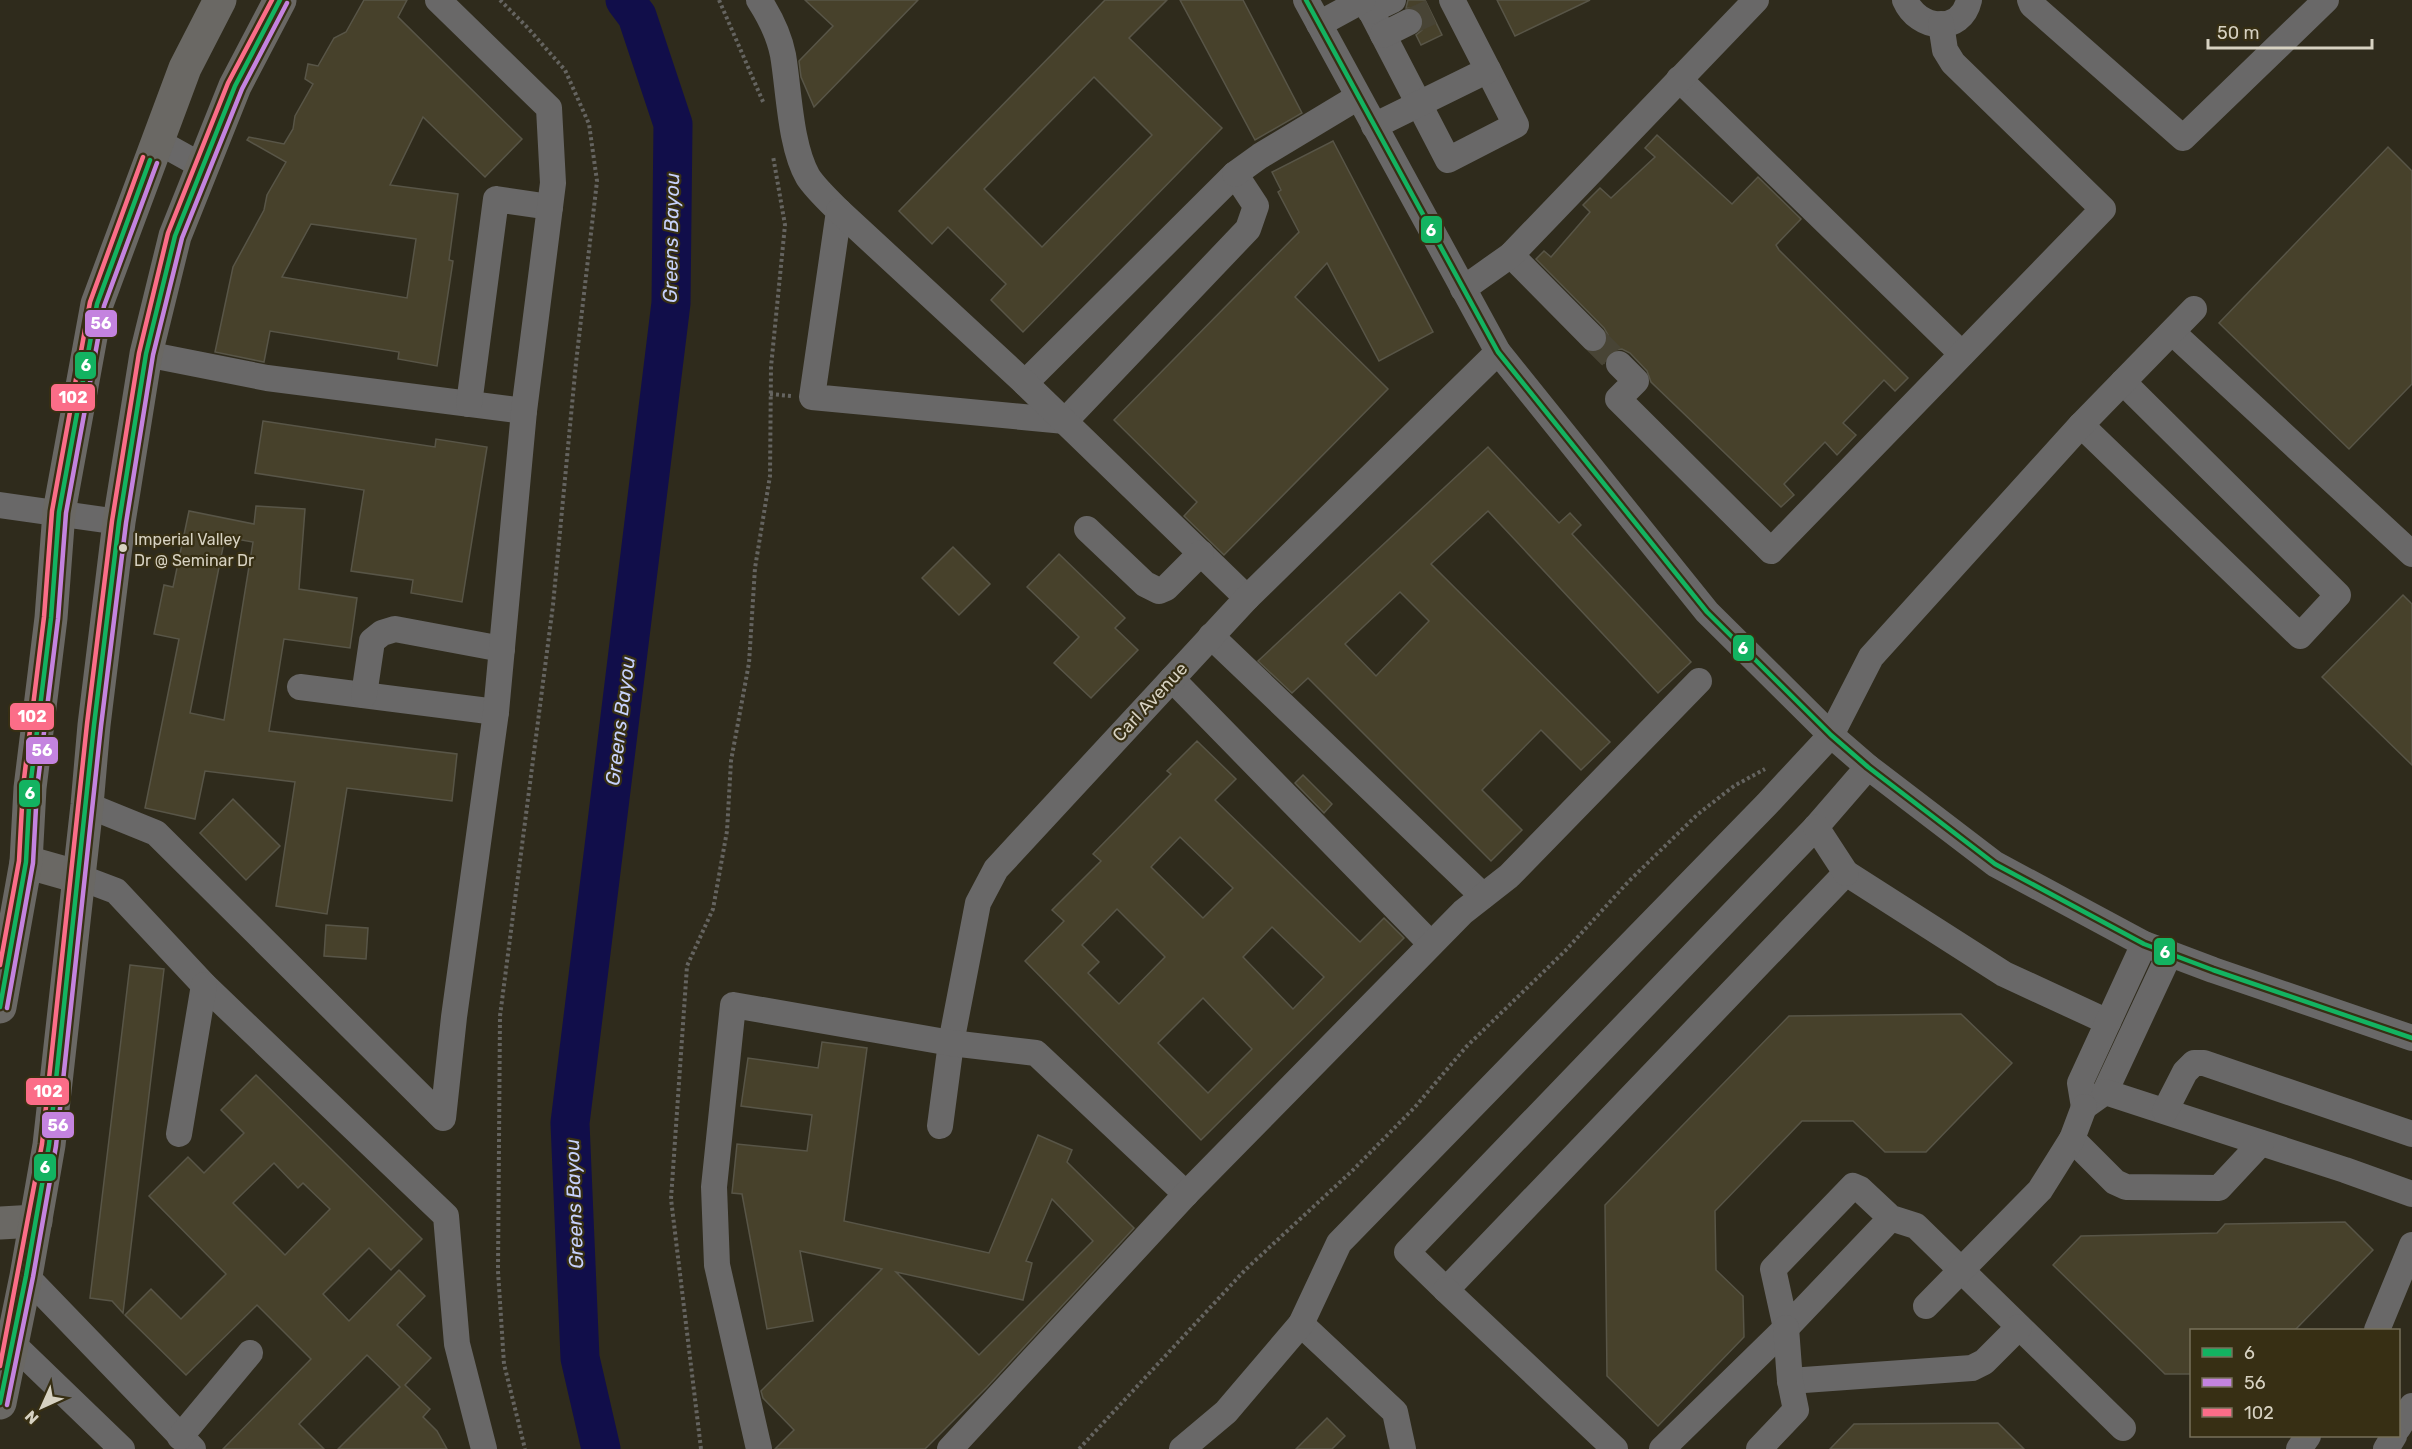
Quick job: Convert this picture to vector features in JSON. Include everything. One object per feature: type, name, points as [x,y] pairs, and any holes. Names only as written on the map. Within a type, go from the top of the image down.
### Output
[{"type":"main road","points":[[0,1004],[26,862],[30,788],[51,618],[59,512],[97,304],[185,68],[220,0]]},
{"type":"main road","points":[[0,1403],[26,1276],[49,1145],[94,726],[119,522],[146,354],[175,236],[235,86],[280,0]]},
{"type":"main road","points":[[26,862],[79,877]]},
{"type":"main road","points":[[0,1223],[36,1221]]},
{"type":"street","points":[[87,805],[156,833],[443,1118],[454,1017],[496,712],[524,411],[553,183],[549,108],[438,0]]},
{"type":"street","points":[[759,0],[774,25],[783,54],[786,85],[802,160],[808,177],[839,211],[1065,421],[1247,598]]},
{"type":"street","points":[[1306,0],[1497,352],[1707,612],[1831,735],[1868,767],[1995,864],[2144,944],[2169,955],[2412,1038]]},
{"type":"street","points":[[1463,290],[1511,255],[1756,0]]},
{"type":"street","points":[[1905,0],[1916,17],[1925,22],[1941,24],[1955,20],[1969,0]]},
{"type":"street","points":[[2030,0],[2032,5],[2183,138],[2326,0]]},
{"type":"street","points":[[1319,24],[1373,3],[1383,35],[1448,160],[1516,125],[1488,70],[1436,9],[1383,35]]},
{"type":"street","points":[[1619,364],[1636,381],[1618,399],[1771,551],[2103,209],[1953,63],[1946,50],[1941,24]]},
{"type":"street","points":[[1374,126],[1488,70]]},
{"type":"street","points":[[1679,79],[1962,354]]},
{"type":"street","points":[[1024,383],[1235,174],[1260,156],[1358,97]]},
{"type":"street","points":[[157,141],[202,166]]},
{"type":"street","points":[[1065,421],[1248,229],[1256,206],[1235,174]]},
{"type":"street","points":[[469,404],[496,199],[550,207]]},
{"type":"street","points":[[839,211],[812,397],[1065,421]]},
{"type":"street","points":[[1511,255],[1593,338]]},
{"type":"street","points":[[1182,1449],[1226,1412],[1301,1324],[1340,1243],[1767,804],[1831,735],[1871,657],[2081,425],[2194,309]]},
{"type":"street","points":[[2172,332],[2412,554]]},
{"type":"street","name":"Carl Avenue","points":[[940,1126],[951,1043],[978,903],[996,870],[1247,598],[1497,352]]},
{"type":"street","points":[[146,354],[267,378],[524,411]]},
{"type":"street","points":[[2081,425],[2300,636],[2338,596],[2123,382]]},
{"type":"street","points":[[0,505],[119,522]]},
{"type":"street","points":[[1087,529],[1145,584],[1159,591],[1166,588],[1201,553]]},
{"type":"street","points":[[364,695],[372,641],[382,633],[395,629],[502,649]]},
{"type":"street","points":[[1211,636],[1483,896]]},
{"type":"street","points":[[1172,679],[1431,944]]},
{"type":"street","points":[[950,1449],[1186,1194],[1463,912],[1509,876],[1699,681]]},
{"type":"street","points":[[300,687],[496,712]]},
{"type":"street","points":[[1615,1449],[1407,1252],[1816,827],[1868,767]]},
{"type":"street","points":[[1816,827],[1846,873],[2004,974],[2108,1022]]},
{"type":"street","points":[[1446,1290],[1846,873]]},
{"type":"street","points":[[79,877],[116,891],[204,985],[446,1216],[457,1344],[484,1449]]},
{"type":"street","points":[[1926,1306],[2040,1190],[2072,1139],[2084,1107],[2080,1083],[2144,944]]},
{"type":"street","points":[[2084,1107],[2105,1092],[2169,955]]},
{"type":"street","points":[[179,1134],[204,985]]},
{"type":"street","points":[[759,1449],[717,1265],[714,1187],[733,1005],[951,1043],[1036,1053],[1186,1194]]},
{"type":"street","points":[[2165,1111],[2185,1072],[2194,1063],[2204,1063],[2412,1134]]},
{"type":"street","points":[[2105,1092],[2412,1194]]},
{"type":"street","points":[[2072,1139],[2115,1182],[2126,1187],[2219,1188],[2261,1143]]},
{"type":"street","points":[[1770,1445],[1796,1410],[1790,1381],[1786,1328],[1773,1269],[1853,1186],[1860,1189],[1891,1218],[1916,1226],[2123,1428]]},
{"type":"street","points":[[1662,1449],[1786,1328],[1891,1218]]},
{"type":"street","points":[[2377,1329],[2412,1245]]},
{"type":"street","points":[[26,1276],[187,1443],[250,1353]]},
{"type":"street","points":[[1301,1324],[1395,1412],[1403,1449]]},
{"type":"street","points":[[1790,1381],[1972,1368],[1984,1362],[2019,1327]]},
{"type":"street","points":[[12,1343],[122,1449]]},
{"type":"street","points":[[2400,1432],[2412,1406]]},
{"type":"path","points":[[500,0],[565,70],[589,124],[597,181],[576,363],[553,605],[500,1016],[498,1271],[504,1365],[525,1449]]},
{"type":"path","points":[[719,0],[763,100],[765,112]]},
{"type":"path","points":[[701,1449],[671,1200],[687,966],[713,909],[727,831],[730,761],[749,663],[755,567],[770,476],[771,367],[785,225],[771,146]]},
{"type":"path","points":[[1079,1449],[1245,1270],[1352,1171],[1407,1115],[1466,1047],[1565,951],[1629,881],[1698,814],[1734,786],[1771,764]]},
{"type":"building","points":[[364,0],[407,0],[398,17],[522,139],[485,177],[423,117],[390,185],[458,194],[449,260],[453,261],[437,366],[398,359],[399,352],[270,331],[264,362],[215,352],[233,267],[264,210],[267,195],[286,162],[247,140],[249,137],[284,144],[293,129],[295,116],[313,84],[305,79],[308,64],[318,66],[334,38],[346,32]],"holes":[[[311,224],[416,239],[407,298],[282,277]]]},
{"type":"building","points":[[805,0],[918,0],[814,107],[801,77],[799,61],[833,26]]},
{"type":"building","points":[[1105,0],[1167,0],[1129,38],[1222,128],[1023,332],[991,300],[1006,284],[948,227],[932,244],[899,211]],"holes":[[[1094,77],[1152,135],[1042,247],[984,189]]]},
{"type":"building","points":[[1180,0],[1243,0],[1302,113],[1255,140]]},
{"type":"building","points":[[1408,0],[1425,0],[1442,35],[1421,45],[1416,35],[1422,30],[1423,16],[1417,9],[1406,8]]},
{"type":"building","points":[[1497,0],[1590,0],[1515,36]]},
{"type":"building","points":[[1657,135],[1732,204],[1758,177],[1801,219],[1776,245],[1779,250],[1908,378],[1895,391],[1884,380],[1843,423],[1856,435],[1837,455],[1825,442],[1784,484],[1794,495],[1781,507],[1651,382],[1647,371],[1630,353],[1622,349],[1615,350],[1608,354],[1604,363],[1594,353],[1603,349],[1607,343],[1608,335],[1604,328],[1536,259],[1544,251],[1551,257],[1590,212],[1583,205],[1600,188],[1611,198],[1655,157],[1645,148]]},
{"type":"building","points":[[1333,141],[1433,332],[1379,361],[1327,263],[1295,297],[1388,389],[1224,555],[1184,516],[1197,502],[1114,420],[1299,232],[1278,192],[1281,190],[1272,172]]},
{"type":"building","points":[[2388,147],[2412,171],[2412,384],[2349,449],[2219,323]]},
{"type":"building","points":[[263,421],[435,447],[436,439],[487,447],[462,602],[411,593],[413,580],[351,571],[364,490],[255,473]]},
{"type":"building","points":[[1488,447],[1559,523],[1570,513],[1581,525],[1572,534],[1691,662],[1658,693],[1488,511],[1431,564],[1610,742],[1581,770],[1541,730],[1482,790],[1522,830],[1491,861],[1308,678],[1292,693],[1258,661]],"holes":[[[1400,592],[1429,621],[1376,676],[1345,644]]]},
{"type":"building","points":[[256,506],[305,509],[299,589],[357,598],[350,648],[284,639],[269,731],[457,754],[452,801],[347,788],[327,914],[276,906],[295,782],[205,771],[195,819],[145,808],[179,639],[154,634],[164,585],[173,587],[189,511],[254,524]],"holes":[[[225,537],[253,542],[224,720],[190,713]]]},
{"type":"building","points":[[953,547],[990,584],[959,615],[922,578]]},
{"type":"building","points":[[1059,554],[1125,618],[1115,628],[1138,650],[1091,698],[1054,663],[1079,637],[1027,587]]},
{"type":"building","points":[[2403,595],[2412,604],[2412,765],[2322,677]]},
{"type":"building","points":[[1197,741],[1236,779],[1215,800],[1360,942],[1384,918],[1404,938],[1201,1140],[1025,961],[1064,921],[1052,910],[1101,861],[1093,854],[1171,774],[1167,771]],"holes":[[[1180,837],[1233,888],[1203,918],[1151,867]],[[1117,909],[1165,957],[1119,1004],[1088,973],[1099,962],[1082,945]],[[1272,927],[1324,977],[1293,1009],[1243,957]],[[1203,998],[1252,1049],[1208,1093],[1158,1043]]]},
{"type":"building","points":[[1303,775],[1332,804],[1324,813],[1295,783]]},
{"type":"building","points":[[233,799],[280,846],[246,880],[200,833]]},
{"type":"building","points":[[326,925],[368,928],[366,959],[324,956]]},
{"type":"building","points":[[130,965],[164,969],[123,1313],[112,1301],[90,1298]]},
{"type":"building","points":[[1961,1014],[2012,1063],[1926,1152],[1885,1152],[1853,1121],[1802,1121],[1715,1211],[1716,1270],[1743,1296],[1744,1337],[1658,1426],[1607,1376],[1605,1205],[1789,1016]]},
{"type":"building","points":[[822,1042],[867,1048],[844,1221],[989,1253],[1038,1135],[1072,1150],[1067,1162],[1134,1228],[987,1387],[925,1449],[775,1449],[794,1430],[763,1398],[761,1391],[882,1269],[800,1251],[813,1321],[767,1329],[742,1194],[732,1193],[737,1144],[807,1151],[812,1115],[741,1106],[748,1058],[818,1068]],"holes":[[[1052,1199],[1093,1241],[979,1355],[896,1272],[1023,1300],[1032,1263],[1026,1261]]]},
{"type":"building","points":[[256,1075],[422,1239],[391,1270],[369,1248],[323,1294],[349,1321],[399,1270],[425,1296],[397,1325],[431,1358],[405,1385],[430,1409],[423,1417],[437,1431],[447,1449],[338,1449],[400,1387],[367,1355],[299,1424],[324,1449],[223,1449],[311,1359],[257,1305],[186,1375],[125,1315],[151,1289],[181,1319],[226,1274],[149,1196],[188,1157],[204,1173],[244,1133],[221,1110]],"holes":[[[274,1163],[298,1188],[303,1183],[330,1209],[285,1255],[233,1203]]]},
{"type":"building","points":[[2345,1222],[2373,1250],[2296,1329],[2190,1329],[2190,1374],[2165,1374],[2053,1265],[2081,1236],[2217,1233],[2225,1224]]},
{"type":"building","points":[[1327,1418],[1345,1436],[1332,1449],[1296,1449]]},
{"type":"building","points":[[1998,1423],[2024,1449],[1830,1449],[1854,1424]]},
{"type":"waterway","name":"Greens Bayou","points":[[601,1449],[580,1358],[570,1123],[671,303],[673,124],[637,16],[625,0]]},
{"type":"tunnel","points":[[1409,22],[1431,12]]},
{"type":"tunnel","points":[[1593,338],[1619,364]]},
{"type":"transit line","name":"102","points":[[0,1366],[42,1144],[87,724],[112,521],[139,353],[168,233],[228,83],[272,0]]},
{"type":"transit line","name":"6","points":[[0,1403],[26,1276],[49,1145],[94,725],[119,522],[146,354],[175,236],[235,86],[280,0]]},
{"type":"transit line","name":"6","points":[[1306,0],[1498,352],[1707,612],[1831,735],[1868,767],[1995,864],[2144,944],[2412,1038]]},
{"type":"transit line","name":"56","points":[[7,1405],[56,1146],[101,726],[126,523],[153,355],[182,238],[242,89],[287,3]]},
{"type":"transit line","name":"102","points":[[0,965],[19,861],[23,787],[44,617],[52,511],[90,302],[143,157]]},
{"type":"transit line","name":"6","points":[[0,1007],[26,862],[30,788],[51,618],[59,512],[97,304],[150,160]]},
{"type":"transit line","name":"56","points":[[7,1008],[33,863],[37,789],[58,619],[66,513],[104,306],[157,163]]},
{"type":"place","name":"Imperial Valley Dr @ Seminar Dr","points":[[123,548]]}]
